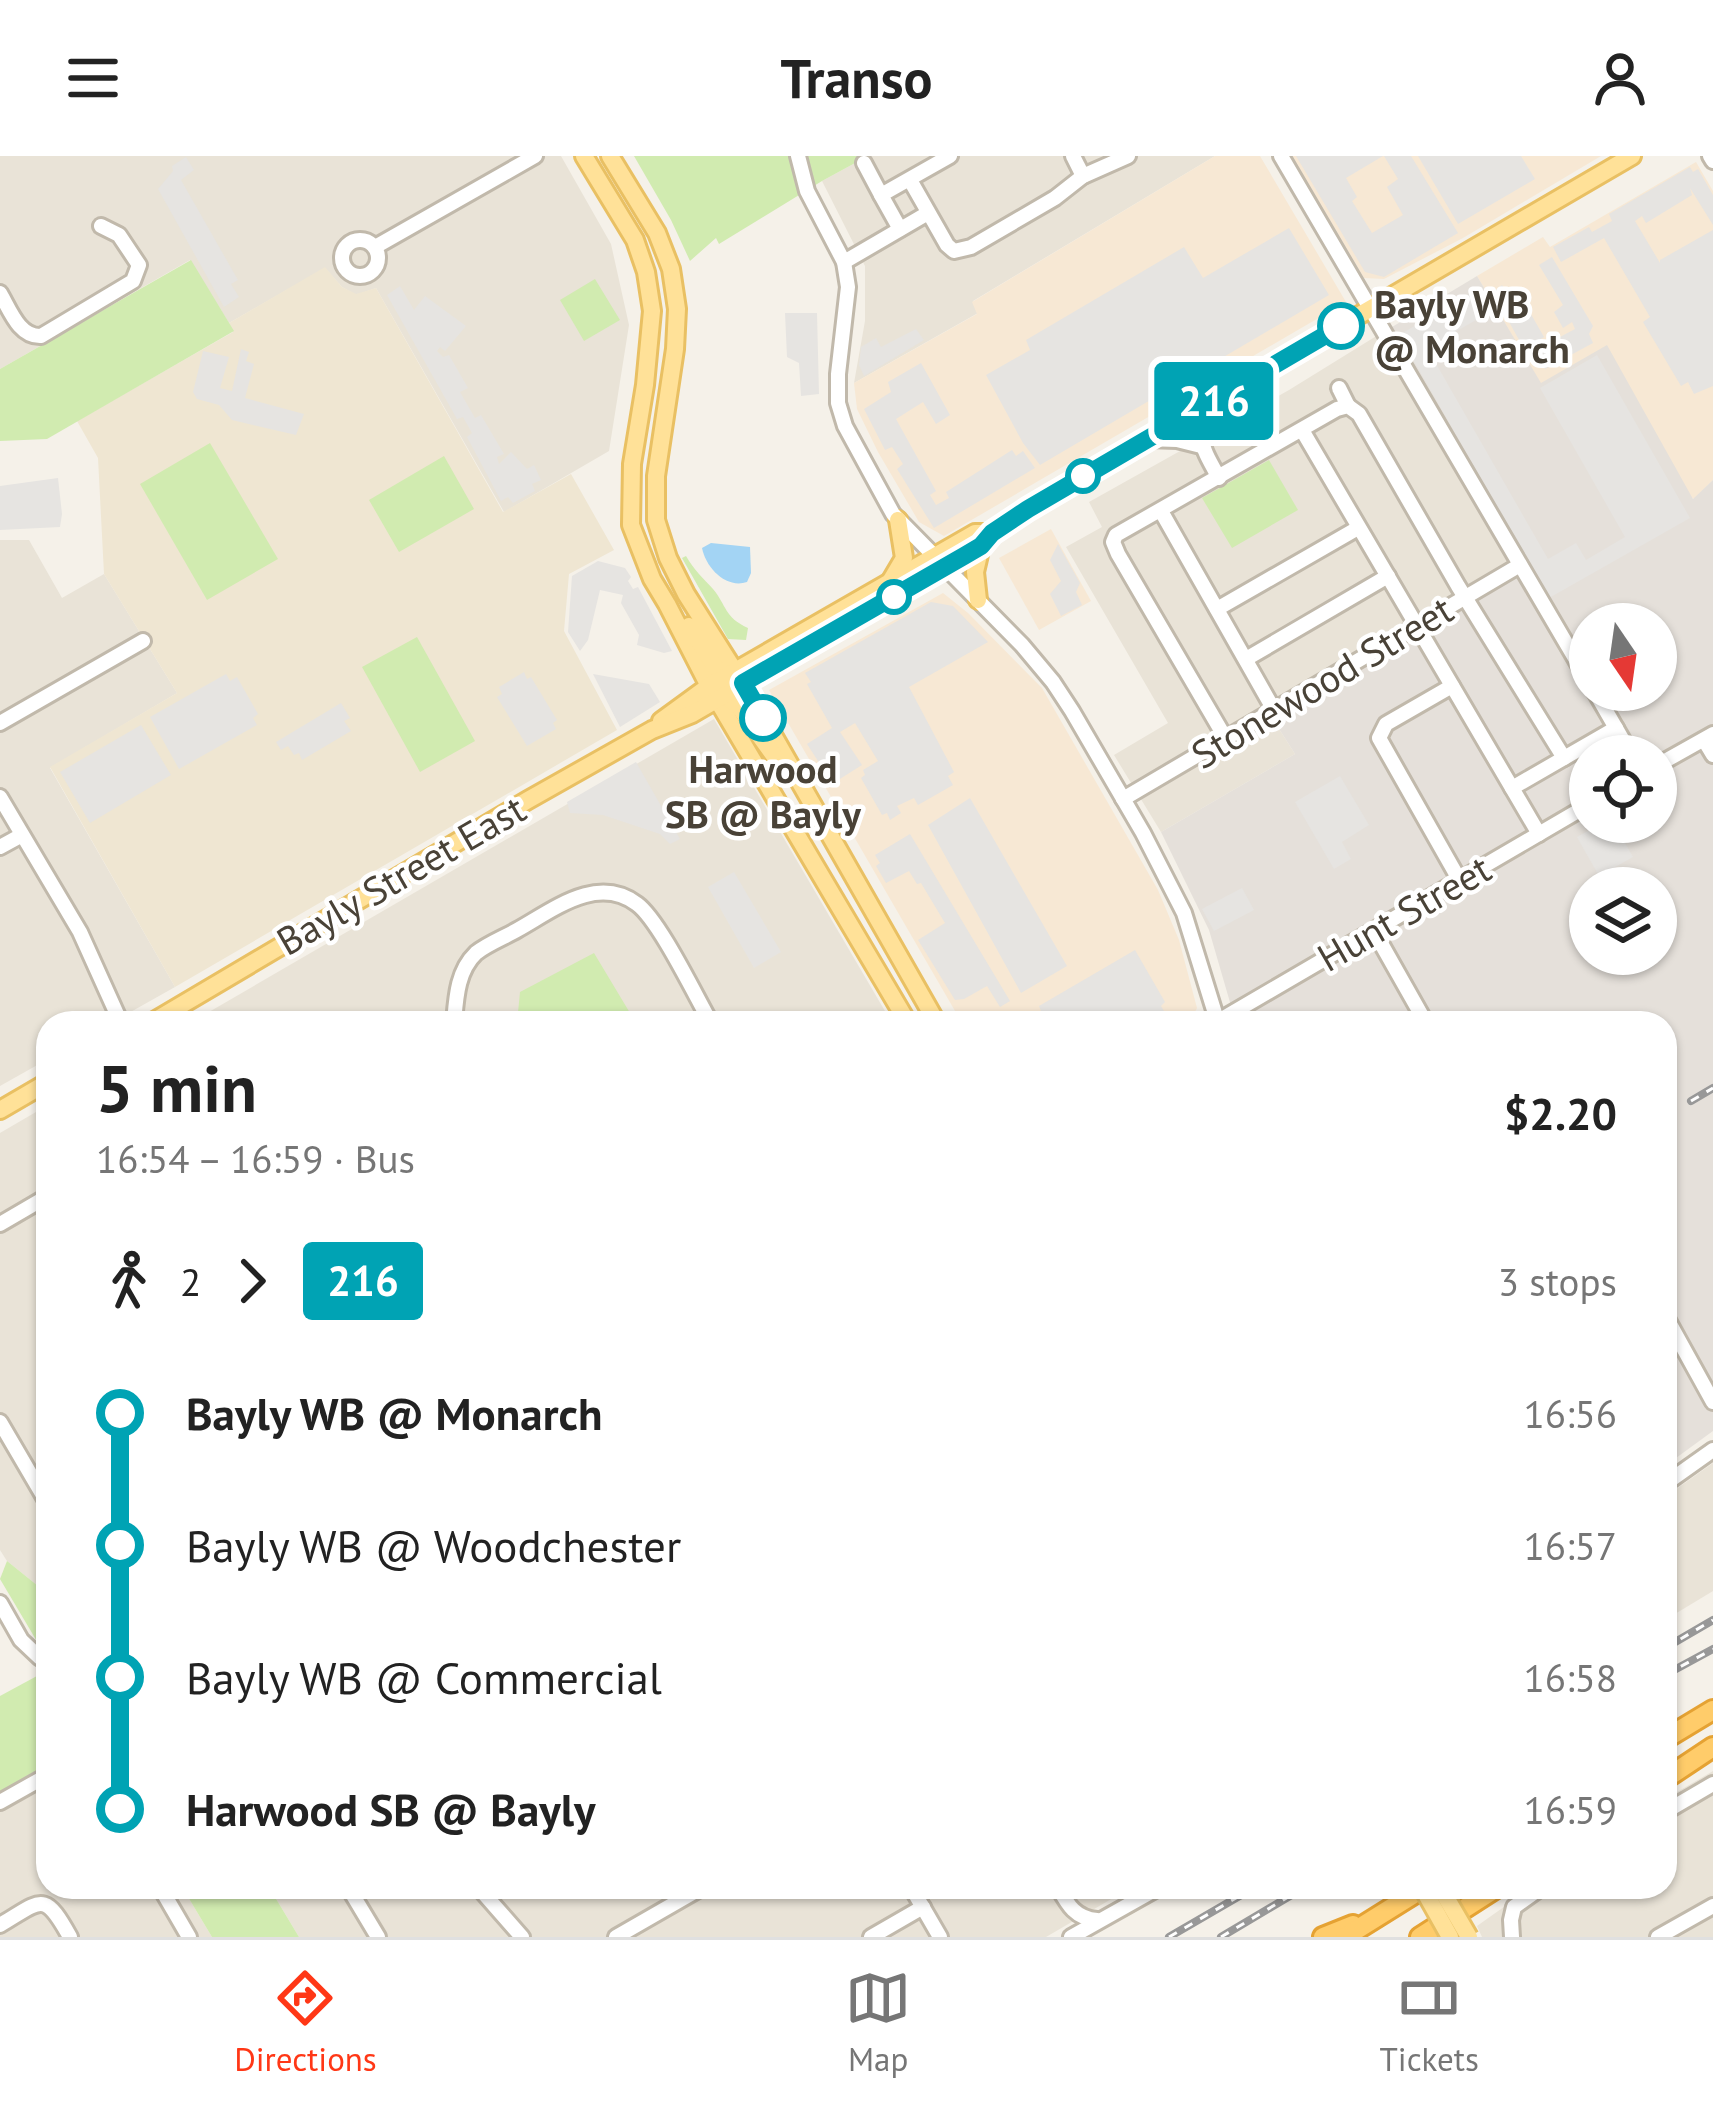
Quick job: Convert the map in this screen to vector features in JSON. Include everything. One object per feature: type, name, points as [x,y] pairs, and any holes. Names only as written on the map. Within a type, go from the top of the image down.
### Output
[{"type":"highway","points":[[1677,1732],[1713,1710]]},
{"type":"highway","points":[[1677,1771],[1713,1747]]},
{"type":"highway","points":[[1345,1937],[1404,1899]]},
{"type":"highway","points":[[1420,1937],[1479,1899]]},
{"type":"highway","points":[[1323,1937],[1375,1918]]},
{"type":"main road","points":[[584,156],[635,240],[646,272],[652,311],[632,464],[631,524],[652,579],[809,803],[930,1011]]},
{"type":"main road","points":[[610,156],[657,233],[671,269],[677,309],[656,476],[656,520],[668,558],[819,870],[901,1011]]},
{"type":"main road","points":[[978,600],[975,572],[986,540],[1147,439],[1632,156]]},
{"type":"main road","points":[[889,583],[904,558],[898,520]]},
{"type":"main road","points":[[726,685],[942,561],[975,533],[986,540]]},
{"type":"main road","points":[[726,685],[889,583],[942,561]]},
{"type":"main road","name":"Bayly Street East","points":[[171,1011],[528,800],[652,730],[692,714],[726,685]]},
{"type":"main road","points":[[819,870],[844,861]]},
{"type":"main road","points":[[0,1110],[36,1089]]},
{"type":"main road","points":[[1429,1899],[1450,1937]]},
{"type":"main road","points":[[1447,1899],[1469,1937]]},
{"type":"street","points":[[375,248],[535,156]]},
{"type":"street","points":[[798,156],[807,191],[844,262],[848,287],[838,374],[844,426],[898,520],[1053,682],[1184,913],[1213,1011]]},
{"type":"street","points":[[881,195],[950,156]]},
{"type":"street","points":[[1072,156],[1083,176]]},
{"type":"street","points":[[910,180],[954,250],[971,247],[1083,176],[1128,156]]},
{"type":"street","points":[[1281,156],[1569,648]]},
{"type":"street","points":[[864,163],[900,229]]},
{"type":"street","points":[[844,262],[928,213]]},
{"type":"street","points":[[0,293],[24,332],[40,336],[133,281],[139,265],[119,235],[101,226]]},
{"type":"street","points":[[1339,388],[1564,758]]},
{"type":"street","points":[[1219,398],[1203,421],[1201,446],[1219,478]]},
{"type":"street","points":[[1226,739],[1118,554],[1116,536],[1348,406]]},
{"type":"street","points":[[1302,430],[1539,834]]},
{"type":"street","points":[[1147,439],[1201,446]]},
{"type":"street","points":[[1161,511],[1274,710]]},
{"type":"street","points":[[1216,609],[1358,528]]},
{"type":"street","name":"Stonewood Street","points":[[1123,799],[1520,565]]},
{"type":"street","points":[[1246,659],[1388,576]]},
{"type":"street","points":[[0,723],[143,641]]},
{"type":"street","points":[[1452,686],[1386,724],[1379,738],[1460,881]]},
{"type":"street","points":[[1606,711],[1620,735]]},
{"type":"street","points":[[1512,788],[1616,728]]},
{"type":"street","points":[[1677,754],[1708,737],[1713,755]]},
{"type":"street","points":[[0,797],[80,932],[116,1011]]},
{"type":"street","name":"Hunt Street","points":[[1238,1011],[1569,816]]},
{"type":"street","points":[[0,847],[22,835]]},
{"type":"street","points":[[455,1011],[457,988],[476,954],[577,896],[599,891],[624,896],[640,906],[704,1011]]},
{"type":"street","points":[[1374,932],[1419,1011]]},
{"type":"street","points":[[0,1224],[36,1203]]},
{"type":"street","points":[[1677,1337],[1713,1402]]},
{"type":"street","points":[[0,1422],[36,1484]]},
{"type":"street","points":[[1677,1476],[1713,1450]]},
{"type":"street","points":[[0,1604],[21,1640],[36,1654]]},
{"type":"street","points":[[0,1802],[36,1782]]},
{"type":"street","points":[[1677,1805],[1713,1784]]},
{"type":"street","points":[[167,1899],[189,1937]]},
{"type":"street","points":[[355,1899],[378,1937]]},
{"type":"street","points":[[489,1899],[522,1937]]},
{"type":"street","points":[[616,1937],[682,1899]]},
{"type":"street","points":[[918,1899],[940,1937]]},
{"type":"street","points":[[1065,1899],[1082,1918],[1099,1921]]},
{"type":"street","points":[[1071,1937],[1140,1899]]},
{"type":"street","points":[[1086,1937],[1145,1899]]},
{"type":"street","points":[[1512,1937],[1514,1907],[1525,1899]]},
{"type":"street","points":[[0,1925],[46,1904],[70,1937]]},
{"type":"street","points":[[1658,1937],[1713,1906]]},
{"type":"street","points":[[871,1937],[923,1907]]},
{"type":"street","points":[[1071,1937],[1072,1911]]},
{"type":"shaded area","points":[[0,156],[561,156],[611,244],[629,325],[609,451],[504,512],[376,288],[356,295],[325,268],[229,323],[190,260],[0,369]]},
{"type":"shaded area","points":[[868,156],[1215,156],[973,301],[978,313],[854,383],[865,321],[865,266],[822,181]]},
{"type":"shaded area","points":[[1215,156],[1260,156],[1346,302],[944,536],[919,522],[857,409],[854,383],[977,314],[972,302]]},
{"type":"shaded area","points":[[1292,156],[1601,156],[1384,279],[1364,278]]},
{"type":"shaded area","points":[[1296,156],[1383,156],[1346,178],[1357,197],[1352,201],[1372,233],[1403,215],[1387,187],[1398,179],[1384,156],[1411,156],[1458,233],[1384,277],[1365,272]]},
{"type":"shaded area","points":[[1418,156],[1521,156],[1535,179],[1458,224]]},
{"type":"shaded area","points":[[186,157],[194,170],[181,180],[238,280],[231,284],[239,297],[224,307],[158,189],[172,166]]},
{"type":"shaded area","points":[[1696,162],[1713,191],[1713,480],[1694,499],[1541,384],[1477,276],[1543,237],[1550,247]]},
{"type":"shaded area","points":[[1690,167],[1693,172],[1698,169],[1713,195],[1713,225],[1690,188],[1692,195],[1646,223],[1642,216],[1635,221],[1660,263],[1713,230],[1713,386],[1694,394],[1688,382],[1681,386],[1643,322],[1650,317],[1604,238],[1561,262],[1553,247],[1589,227],[1592,232],[1612,221],[1609,214]]},
{"type":"shaded area","points":[[1289,228],[1329,295],[1040,465],[986,375],[1030,350],[1026,340],[1184,247],[1203,278]]},
{"type":"shaded area","points":[[1552,257],[1593,326],[1589,334],[1593,343],[1545,369],[1541,361],[1533,365],[1493,293],[1502,285],[1507,294],[1516,288],[1544,337],[1538,341],[1541,347],[1575,329],[1572,322],[1563,328],[1554,312],[1563,305],[1539,265]]},
{"type":"shaded area","points":[[325,267],[342,287],[356,294],[376,288],[503,512],[571,474],[614,550],[569,574],[564,631],[617,730],[175,987],[50,767],[177,693],[104,574],[98,458],[77,421],[233,332],[229,323]]},
{"type":"shaded area","points":[[1477,276],[1541,383],[1607,345],[1693,499],[1713,480],[1713,1431],[1677,1457],[1677,1011],[1233,1011],[1209,930],[1161,832],[1295,754],[1267,710],[1525,558],[1392,327]]},
{"type":"shaded area","points":[[400,286],[414,310],[425,296],[466,326],[445,351],[440,347],[437,351],[443,357],[449,355],[468,388],[460,392],[475,418],[481,415],[504,454],[497,457],[499,464],[511,452],[527,469],[534,465],[541,480],[532,484],[535,491],[513,503],[508,497],[501,501],[467,437],[472,433],[463,417],[457,419],[387,295]]},
{"type":"shaded area","points":[[1477,290],[1490,312],[1427,348],[1548,559],[1576,543],[1586,560],[1625,537],[1540,388],[1597,355],[1690,518],[1549,598],[1399,335]]},
{"type":"shaded area","points":[[785,313],[817,313],[819,394],[801,396],[799,363],[787,357]]},
{"type":"shaded area","points":[[916,329],[924,340],[864,376],[859,365],[861,347],[876,338],[881,347]]},
{"type":"shaded area","points":[[1378,335],[1510,564],[1267,710],[1295,754],[1161,832],[1114,755],[1168,723],[1066,547],[1102,527],[1089,502]]},
{"type":"shaded area","points":[[241,349],[249,352],[246,361],[254,364],[245,398],[304,414],[296,435],[232,420],[219,405],[197,399],[193,392],[203,351],[229,357],[220,388],[232,391]]},
{"type":"shaded area","points":[[921,363],[950,415],[936,424],[923,402],[896,419],[936,491],[930,495],[936,505],[949,498],[946,492],[1012,450],[1016,456],[1023,451],[1035,468],[934,528],[897,469],[903,464],[892,447],[885,450],[864,409],[891,392],[888,382]]},
{"type":"shaded area","points":[[58,478],[60,527],[0,530],[0,486]]},
{"type":"shaded area","points":[[1051,529],[1091,601],[1039,630],[999,558]]},
{"type":"shaded area","points":[[0,540],[29,540],[62,598],[104,574],[177,693],[50,768],[175,987],[132,1011],[36,1011],[36,1066],[0,1086]]},
{"type":"shaded area","points":[[1058,544],[1080,583],[1076,592],[1082,605],[1061,616],[1050,594],[1061,581],[1050,560]]},
{"type":"shaded area","points":[[598,561],[625,568],[631,577],[628,581],[633,589],[638,587],[672,651],[637,645],[639,635],[621,603],[623,595],[600,590],[588,640],[580,651],[568,632],[572,576]]},
{"type":"shaded area","points":[[943,593],[1042,688],[1158,890],[1179,940],[1196,1011],[955,1011],[769,690]]},
{"type":"shaded area","points":[[931,602],[953,606],[988,642],[909,687],[954,772],[948,776],[953,785],[918,805],[914,798],[897,806],[901,813],[890,820],[887,813],[882,815],[861,778],[863,770],[878,761],[855,723],[840,732],[862,765],[835,782],[807,744],[832,728],[805,673]]},
{"type":"shaded area","points":[[524,672],[557,720],[553,723],[556,729],[527,746],[497,697],[502,694],[499,687]]},
{"type":"shaded area","points":[[226,674],[230,681],[237,677],[258,714],[253,718],[257,725],[179,769],[150,717]]},
{"type":"shaded area","points":[[593,674],[649,684],[660,702],[620,727]]},
{"type":"shaded area","points":[[341,703],[351,731],[302,760],[288,746],[281,750],[276,742]]},
{"type":"shaded area","points":[[714,719],[885,1011],[211,1011]]},
{"type":"shaded area","points":[[141,725],[171,775],[90,823],[60,772]]},
{"type":"shaded area","points":[[636,762],[680,839],[670,844],[660,834],[603,815],[570,813],[567,802]]},
{"type":"shaded area","points":[[1340,776],[1369,825],[1342,842],[1351,859],[1334,869],[1295,802]]},
{"type":"shaded area","points":[[970,798],[1067,966],[1021,993],[928,825]]},
{"type":"shaded area","points":[[910,834],[1010,1001],[1000,1007],[987,986],[955,1000],[918,940],[945,923],[909,871],[886,883],[876,866],[880,863],[875,855]]},
{"type":"shaded area","points":[[1580,843],[1625,843],[1633,857],[1615,867],[1594,867]]},
{"type":"shaded area","points":[[734,872],[781,952],[754,968],[708,887]]},
{"type":"shaded area","points":[[1242,888],[1254,910],[1214,931],[1202,909]]},
{"type":"shaded area","points":[[1135,950],[1165,1002],[1164,1011],[1041,1011],[1039,1006]]},
{"type":"shaded area","points":[[36,1112],[36,1584],[0,1550],[0,1133]]},
{"type":"shaded area","points":[[1713,1463],[1713,1591],[1677,1613],[1677,1488]]},
{"type":"shaded area","points":[[36,1771],[36,1899],[189,1899],[212,1937],[0,1937],[0,1792]]},
{"type":"shaded area","points":[[1713,1771],[1713,1937],[1482,1937],[1477,1926],[1515,1899],[1677,1899],[1677,1792]]},
{"type":"shaded area","points":[[276,1899],[1111,1899],[1046,1937],[299,1937]]},
{"type":"green space","points":[[634,156],[868,156],[719,244],[716,238],[690,261]]},
{"type":"green space","points":[[191,260],[234,331],[47,439],[0,441],[0,369]]},
{"type":"green space","points":[[595,279],[620,320],[584,341],[560,300]]},
{"type":"green space","points":[[210,443],[278,559],[207,600],[140,484]]},
{"type":"green space","points":[[444,456],[474,509],[399,552],[369,500]]},
{"type":"green space","points":[[1269,460],[1298,510],[1232,548],[1202,498]]},
{"type":"green space","points":[[686,556],[730,615],[748,628],[746,640],[728,639],[682,558]]},
{"type":"green space","points":[[417,637],[475,741],[420,772],[362,667]]},
{"type":"green space","points":[[594,953],[629,1011],[518,1011],[520,992]]},
{"type":"green space","points":[[7,1561],[36,1584],[36,1640],[0,1579]]},
{"type":"green space","points":[[36,1676],[36,1771],[0,1792],[0,1696]]},
{"type":"green space","points":[[189,1899],[276,1899],[299,1937],[212,1937]]},
{"type":"water","points":[[711,543],[750,547],[747,582],[725,580],[712,569],[702,548]]},
{"type":"railway","points":[[1691,1101],[1713,1088]]},
{"type":"railway","points":[[1677,1641],[1713,1620]]},
{"type":"railway","points":[[1677,1668],[1713,1649]]},
{"type":"railway","points":[[1169,1937],[1234,1899]]},
{"type":"railway","points":[[1221,1937],[1285,1899]]},
{"type":"bus line","name":"216","points":[[763,718],[743,683],[981,546],[1028,509],[1341,326]]},
{"type":"place","name":"Bayly WB @ Monarch","points":[[1341,326]]},
{"type":"place","name":"Harwood SB @ Bayly","points":[[763,718]]}]
